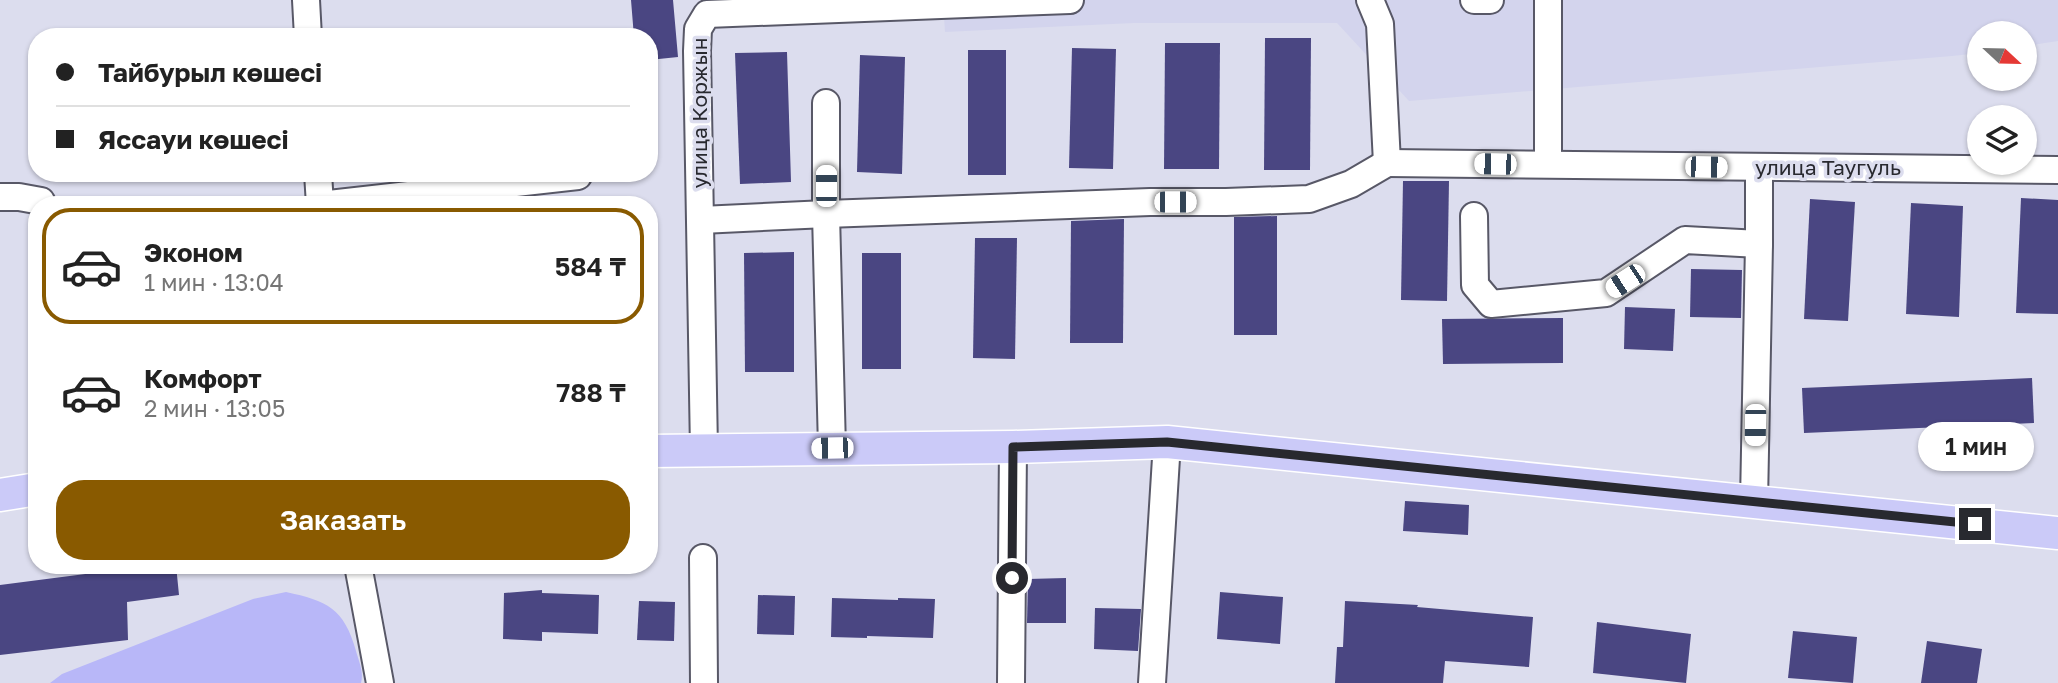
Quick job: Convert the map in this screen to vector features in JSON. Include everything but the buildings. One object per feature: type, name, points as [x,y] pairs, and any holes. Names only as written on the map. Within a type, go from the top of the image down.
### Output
[{"type":"main road","points":[[658,451],[1013,447],[1167,442],[2058,533]]},
{"type":"main road","points":[[0,495],[28,490]]},
{"type":"street","points":[[306,0],[308,28]]},
{"type":"street","name":"улица Коржын","points":[[705,450],[697,51],[698,29],[706,7],[1070,0]]},
{"type":"street","points":[[701,220],[1150,202],[1309,199],[1351,184],[1387,163],[1380,24],[1370,0]]},
{"type":"street","points":[[1474,0],[1490,0]]},
{"type":"street","points":[[1548,0],[1548,164]]},
{"type":"street","points":[[826,103],[832,448]]},
{"type":"street","name":"улица Таугуль","points":[[1387,163],[2058,170]]},
{"type":"street","points":[[1754,502],[1759,168]]},
{"type":"street","points":[[400,196],[525,182]]},
{"type":"street","points":[[0,197],[28,199]]},
{"type":"street","points":[[1474,216],[1475,285],[1491,304],[1606,293],[1685,240],[1759,244]]},
{"type":"street","points":[[1152,683],[1167,442]]},
{"type":"street","points":[[1011,683],[1013,447]]},
{"type":"street","points":[[703,558],[704,683]]},
{"type":"street","points":[[360,574],[380,683]]},
{"type":"shaded area","points":[[943,0],[2058,0],[2058,41],[2037,44],[2037,21],[1967,21],[1967,54],[1409,101],[1337,23],[1134,23],[945,32]]},
{"type":"shaded area","points":[[286,592],[323,603],[339,616],[346,625],[356,651],[362,671],[361,683],[50,683],[62,674],[253,599]]},
{"type":"route","points":[[1012,578],[1013,447],[1167,442],[1975,524]]}]
